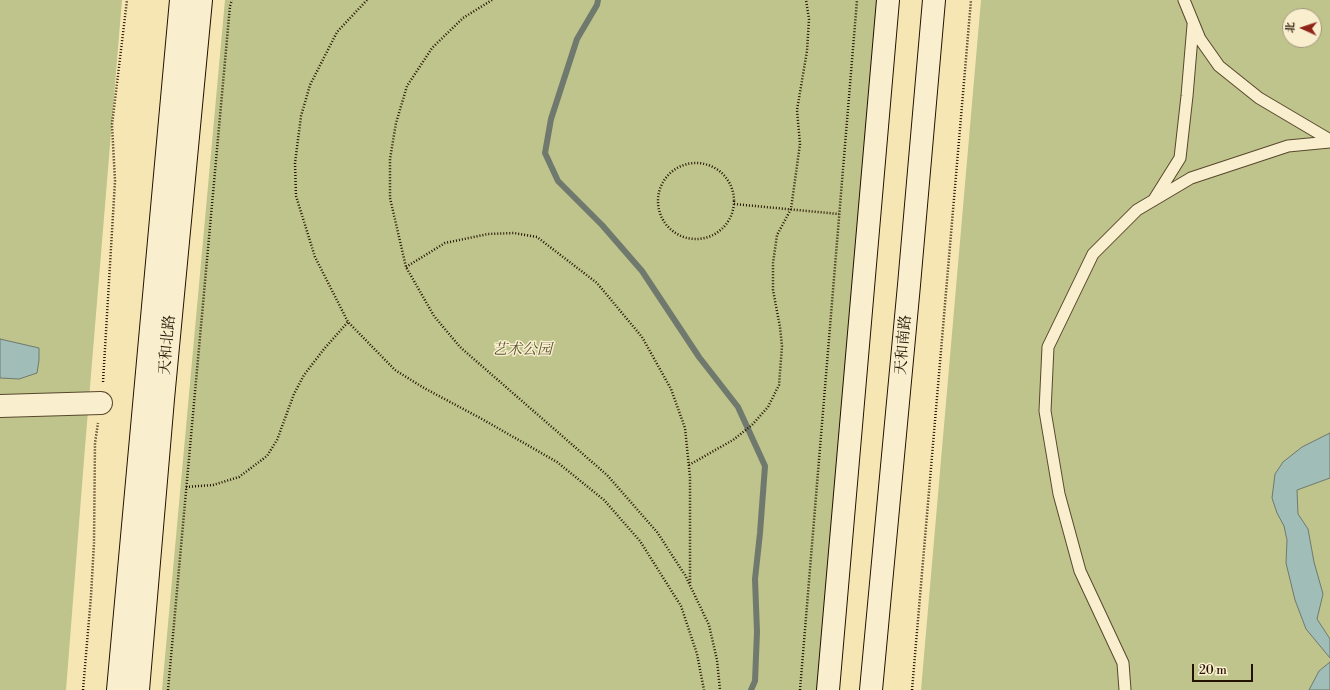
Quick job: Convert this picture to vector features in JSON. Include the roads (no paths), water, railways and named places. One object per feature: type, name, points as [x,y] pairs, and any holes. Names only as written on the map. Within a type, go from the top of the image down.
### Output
[{"type":"street","name":"天和北路","points":[[118,690],[181,0]]},
{"type":"street","name":"天和北路","points":[[138,690],[163,399],[201,0]]},
{"type":"street","points":[[828,690],[888,0]]},
{"type":"street","name":"天和南路","points":[[871,690],[934,0]]},
{"type":"street","points":[[0,406],[101,403]]},
{"type":"lane","points":[[1184,0],[1200,39],[1219,66],[1259,98],[1330,141]]},
{"type":"lane","points":[[1153,200],[1180,158],[1193,22]]},
{"type":"lane","points":[[1125,690],[1123,663],[1080,571],[1059,494],[1045,411],[1048,347],[1093,254],[1137,210],[1191,178],[1288,146],[1330,141]]},
{"type":"water","points":[[0,339],[39,348],[37,373],[19,379],[0,378]]},
{"type":"water","points":[[1330,433],[1330,478],[1297,490],[1298,514],[1308,529],[1314,562],[1323,594],[1317,619],[1330,639],[1330,658],[1306,629],[1295,600],[1286,563],[1287,540],[1284,526],[1277,513],[1272,498],[1275,474],[1283,462],[1302,447]]},
{"type":"water","points":[[1330,662],[1330,690],[1309,690],[1319,671]]},
{"type":"waterway","points":[[598,0],[597,5],[577,39],[551,119],[545,153],[558,181],[602,225],[642,271],[699,357],[738,407],[765,466],[755,579],[757,632],[755,681],[751,690]]},
{"type":"park label","name":"艺术公园","points":[[522,350]]}]
